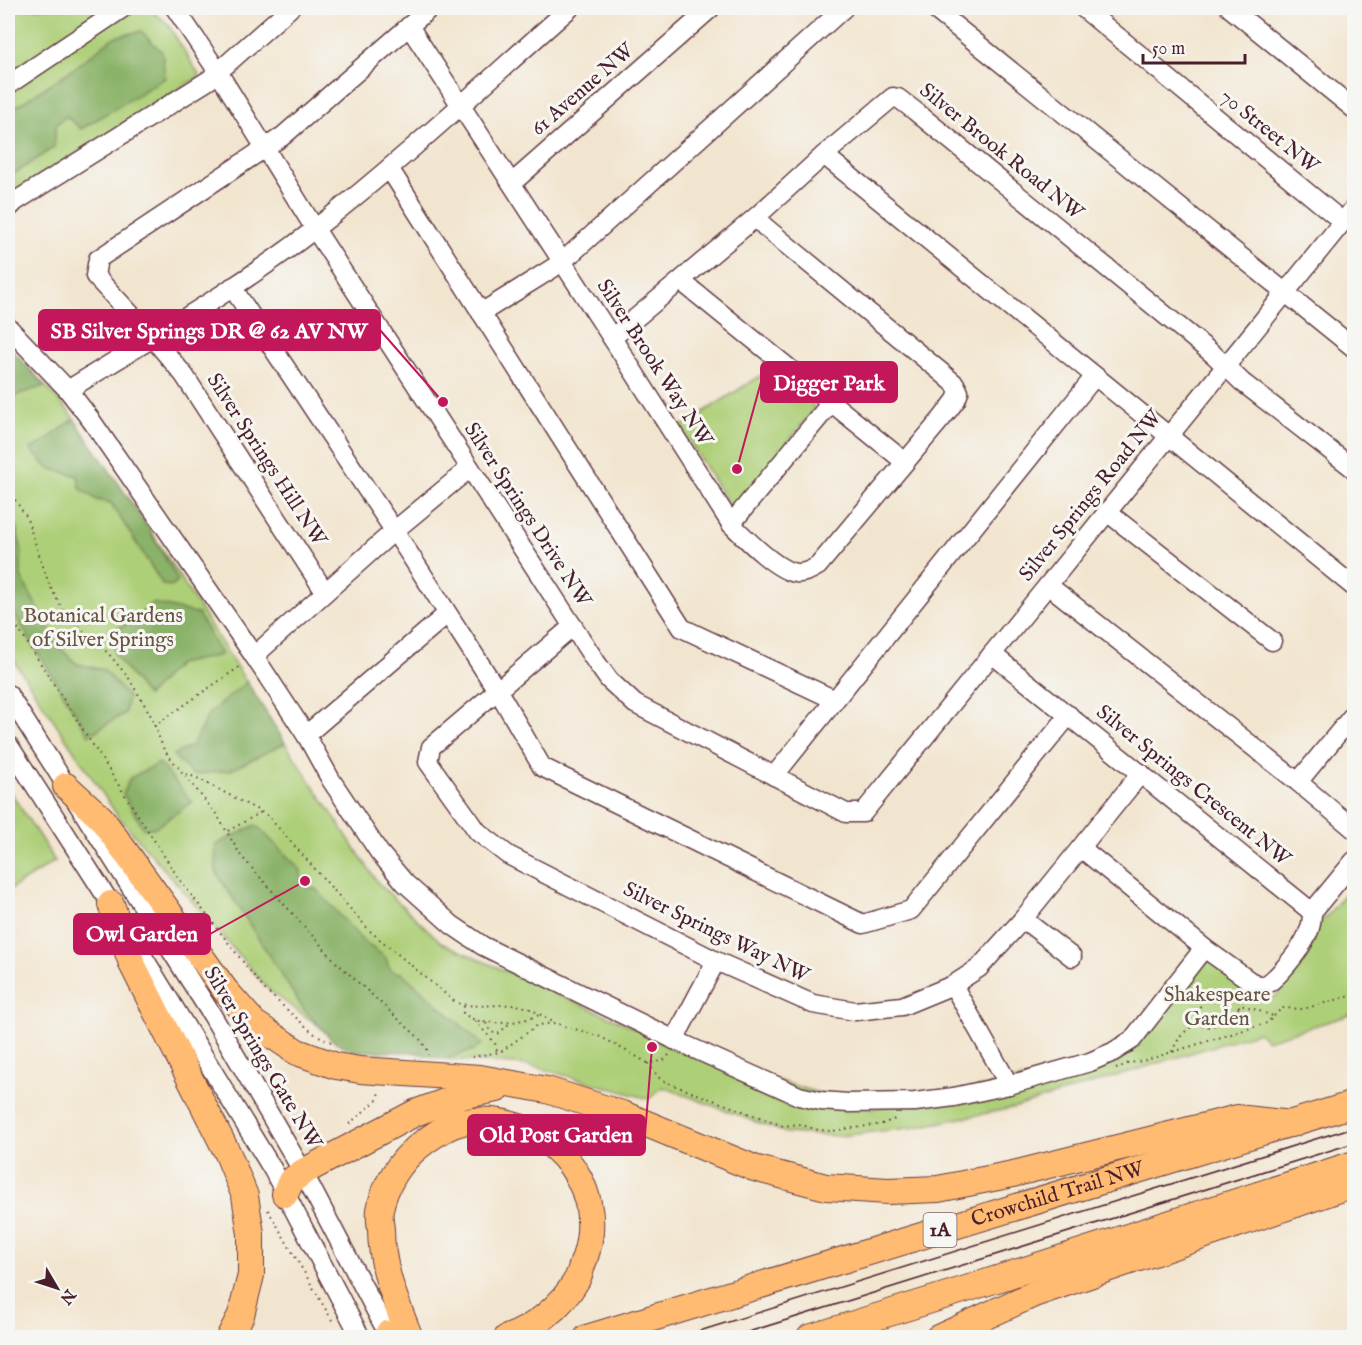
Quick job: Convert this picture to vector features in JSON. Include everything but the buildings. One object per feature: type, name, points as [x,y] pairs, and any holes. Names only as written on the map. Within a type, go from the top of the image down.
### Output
[{"type":"highway","points":[[66,786],[101,818],[225,990],[255,1023],[297,1052],[322,1061],[360,1070],[480,1078],[548,1090],[625,1115],[754,1168],[826,1186],[888,1191],[938,1189],[1013,1174],[1237,1118],[1292,1124]]},
{"type":"highway","points":[[111,904],[132,964],[228,1154],[245,1196],[251,1234],[251,1275],[241,1315],[229,1338]]},
{"type":"highway","points":[[275,1198],[303,1172],[415,1113],[461,1095],[521,1085]]},
{"type":"highway","name":"Crowchild Trail NW","points":[[587,1338],[1354,1104]]},
{"type":"highway","points":[[398,1333],[381,1248],[380,1210],[392,1178],[410,1154],[435,1134],[461,1122],[495,1120],[523,1128],[547,1140],[566,1157],[579,1177],[588,1202],[590,1227],[587,1252],[576,1281],[558,1305],[539,1321],[507,1338]]},
{"type":"highway","points":[[809,1338],[1354,1164]]},
{"type":"highway","points":[[939,1338],[1034,1294],[1354,1184]]},
{"type":"street","points":[[8,86],[123,8]]},
{"type":"street","name":"Silver Springs Drive NW","points":[[175,8],[218,72],[315,229],[609,680],[635,704],[846,813],[863,813]]},
{"type":"street","points":[[8,209],[16,201],[183,98],[218,72],[290,8]]},
{"type":"street","points":[[265,148],[283,136],[430,8]]},
{"type":"street","points":[[68,390],[232,287],[315,229],[389,168],[570,8]]},
{"type":"street","name":"61 Avenue NW","points":[[512,183],[711,8]]},
{"type":"street","points":[[482,313],[562,261],[844,8]]},
{"type":"street","points":[[933,8],[1354,348]]},
{"type":"street","name":"70 Street NW","points":[[1083,8],[1349,215]]},
{"type":"street","points":[[1230,8],[1354,109]]},
{"type":"street","name":"Silver Brook Way NW","points":[[409,26],[731,524],[752,545],[781,566],[794,573],[807,572],[818,566],[956,400],[959,392],[955,384],[756,217]]},
{"type":"street","name":"Silver Brook Road NW","points":[[612,338],[756,217],[824,155],[893,97],[898,98],[1225,366]]},
{"type":"street","name":"Silver Springs Hill NW","points":[[265,148],[98,259],[95,276],[153,337],[184,375],[325,592]]},
{"type":"street","points":[[824,155],[1354,587]]},
{"type":"street","points":[[389,168],[682,628],[835,700]]},
{"type":"street","name":"Silver Springs Road NW","points":[[863,813],[1349,215]]},
{"type":"street","points":[[681,281],[830,404],[905,462]]},
{"type":"street","points":[[232,287],[498,692],[542,767],[863,924],[911,910],[1069,715]]},
{"type":"street","points":[[8,327],[68,390],[91,420],[254,656],[379,852],[405,883],[452,925],[483,946],[676,1041],[799,1096],[821,1101],[848,1103],[954,1097],[1009,1085],[1090,1062],[1113,1052],[1132,1040],[1204,948]]},
{"type":"street","points":[[1225,366],[1242,382],[1354,469]]},
{"type":"street","points":[[774,776],[1095,376]]},
{"type":"street","points":[[731,524],[830,404]]},
{"type":"street","points":[[254,656],[394,531],[470,468]]},
{"type":"street","points":[[1107,512],[1272,641]]},
{"type":"street","points":[[1048,585],[1298,782],[1354,829]]},
{"type":"street","points":[[306,735],[447,614]]},
{"type":"street","name":"Silver Springs Way NW","points":[[573,626],[431,747],[428,762],[478,832],[508,855],[716,960],[813,1004],[855,1011],[902,1006],[953,985],[979,968],[1023,919],[1141,774]]},
{"type":"street","name":"Silver Springs Crescent NW","points":[[993,654],[1312,912]]},
{"type":"street","name":"Silver Springs Gate NW","points":[[8,694],[212,1015],[398,1333]]},
{"type":"street","points":[[1298,782],[1354,714]]},
{"type":"street","points":[[8,744],[111,904],[273,1170],[275,1198],[360,1338]]},
{"type":"street","points":[[1081,848],[1204,948],[1250,981],[1265,985],[1275,978],[1306,938],[1312,922],[1312,912],[1354,861]]},
{"type":"street","points":[[1023,919],[1072,957]]},
{"type":"street","points":[[676,1041],[716,960]]},
{"type":"street","points":[[953,985],[1009,1085]]},
{"type":"path","points":[[8,490],[26,516],[49,585],[64,613],[108,653],[128,677],[150,714],[164,750],[228,831],[241,856],[336,962],[419,1038],[427,1049],[429,1058]]},
{"type":"path","points":[[8,613],[179,879],[264,989],[313,1033],[334,1044]]},
{"type":"path","points":[[154,726],[254,656]]},
{"type":"path","points":[[185,774],[267,815],[370,931],[455,1002],[464,1005],[523,1006],[555,1023],[601,1036],[648,1063],[663,1061],[676,1041]]},
{"type":"path","points":[[228,831],[261,812]]},
{"type":"path","points":[[1224,990],[1239,1000],[1239,1007],[1234,1014],[1216,1024],[1203,1027],[1197,1024],[1196,1012],[1203,1001],[1214,992],[1224,990]]},
{"type":"path","points":[[464,1005],[464,1013],[475,1021],[495,1043],[497,1052]]},
{"type":"path","points":[[1239,1007],[1243,1005],[1273,1016]]},
{"type":"path","points":[[475,1021],[524,1021],[540,1015]]},
{"type":"path","points":[[486,1022],[491,1032],[498,1034],[511,1022]]},
{"type":"path","points":[[466,1058],[497,1052],[513,1044],[538,1025],[555,1023]]},
{"type":"path","points":[[1172,1052],[1179,1037],[1197,1024]]},
{"type":"path","points":[[346,1126],[377,1100],[379,1090]]},
{"type":"path","points":[[275,1198],[272,1220],[337,1328]]},
{"type":"green space","points":[[8,8],[148,8],[167,23],[200,76],[8,196]]},
{"type":"green space","points":[[141,31],[162,52],[165,78],[81,129],[66,116],[56,125],[54,147],[8,178],[8,112],[73,69],[114,37]]},
{"type":"green space","name":"Botanical Gardens of Silver Springs","points":[[8,346],[67,409],[146,524],[285,743],[378,883],[442,943],[633,1027],[674,1049],[871,1109],[1100,1064],[1200,963],[1211,960],[1259,996],[1269,1000],[1276,996],[1296,972],[1308,953],[1319,923],[1354,883],[1354,1014],[1267,1040],[1259,1032],[1013,1108],[916,1127],[839,1136],[786,1133],[663,1087],[649,1099],[528,1065],[444,1059],[413,1052],[354,1051],[270,991],[117,815],[8,652]]},
{"type":"green space","points":[[8,346],[45,386],[19,394],[8,402]]},
{"type":"green space","points":[[771,369],[812,403],[814,409],[733,511],[680,427]]},
{"type":"green space","points":[[74,419],[146,524],[178,581],[173,586],[163,585],[111,503],[97,500],[80,488],[78,476],[48,468],[30,449],[41,444]]},
{"type":"green space","points":[[8,512],[15,522],[21,547],[21,577],[59,647],[77,664],[104,670],[128,697],[125,713],[89,735],[8,604]]},
{"type":"green space","points":[[153,603],[198,614],[221,655],[178,664],[147,696],[115,655],[112,630],[126,625]]},
{"type":"green space","points":[[247,682],[285,743],[231,770],[193,775],[173,755],[192,746],[209,713]]},
{"type":"green space","points":[[159,763],[192,802],[156,827],[144,829],[123,794],[130,778]]},
{"type":"green space","points":[[8,788],[55,861],[8,891]]},
{"type":"green space","points":[[256,825],[301,870],[304,884],[316,889],[362,940],[386,958],[391,969],[402,973],[482,1044],[474,1050],[444,1059],[413,1052],[354,1051],[332,1040],[302,1007],[216,872],[215,845]]},
{"type":"tram line","points":[[677,1338],[1354,1127]]},
{"type":"tram line","points":[[729,1338],[1354,1143]]},
{"type":"place","name":"SB Silver Springs DR @ 62 AV NW","points":[[443,402]]},
{"type":"place","name":"Digger Park","points":[[737,469]]},
{"type":"place","name":"Owl Garden","points":[[305,881]]},
{"type":"place","name":"Old Post Garden","points":[[652,1047]]},
{"type":"park label","name":"Shakespeare Garden","points":[[1217,1007]]}]
